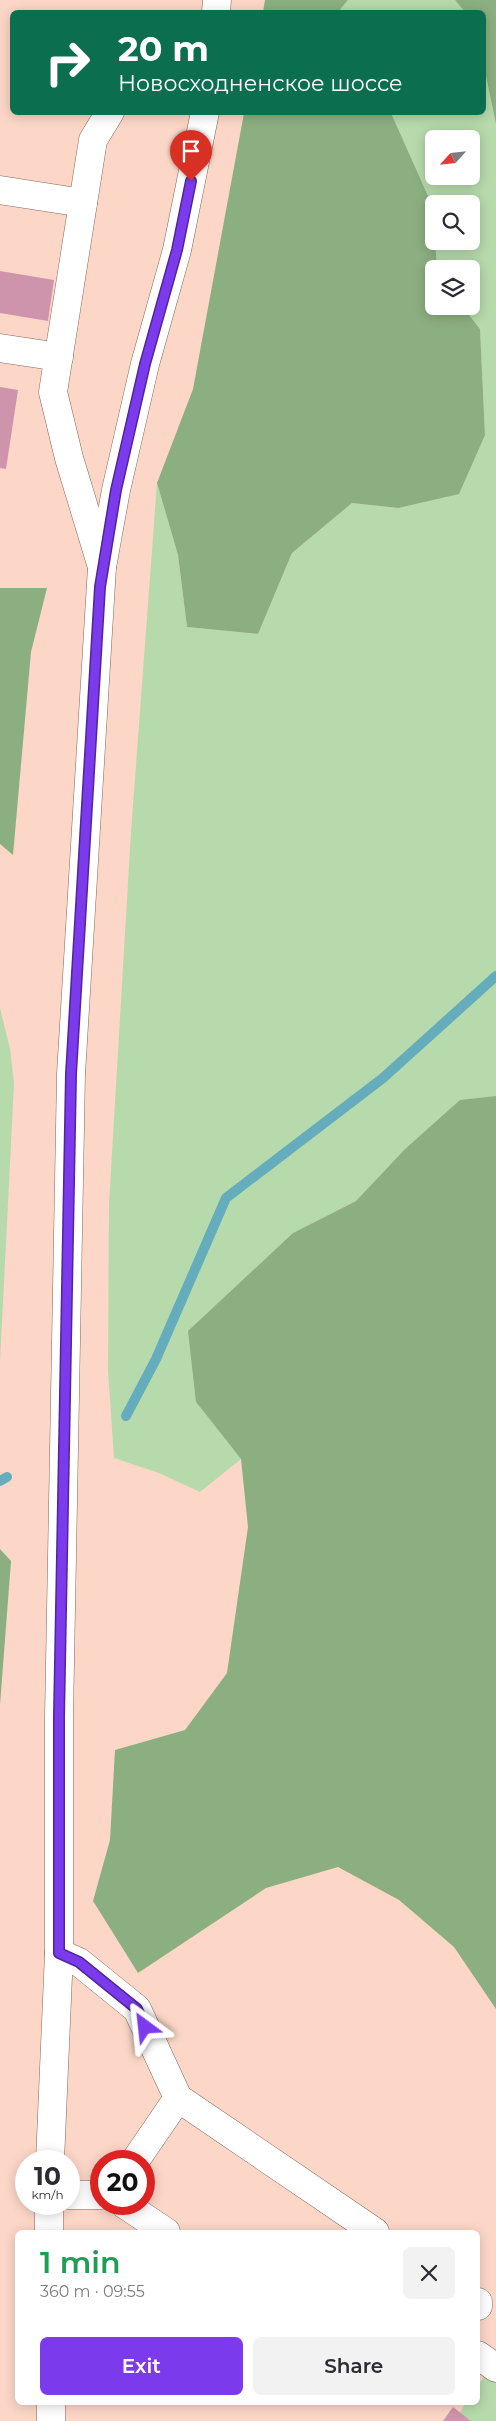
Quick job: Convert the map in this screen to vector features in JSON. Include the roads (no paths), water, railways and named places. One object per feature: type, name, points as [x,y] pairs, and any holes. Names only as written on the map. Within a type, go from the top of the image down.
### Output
[{"type":"main road","points":[[102,567],[69,458],[53,392],[93,140],[108,115]]},
{"type":"main road","points":[[50,2150],[59,1953],[59,1707],[71,1074],[102,567],[116,490],[145,364],[177,250],[204,115]]},
{"type":"main road","points":[[0,190],[83,203]]},
{"type":"main road","points":[[0,348],[59,357]]},
{"type":"main road","points":[[59,1953],[79,1962],[137,2009],[178,2098],[372,2230]]},
{"type":"main road","points":[[143,2150],[178,2098]]},
{"type":"main road","points":[[49,2215],[49,2230]]},
{"type":"main road","points":[[140,2215],[163,2230]]},
{"type":"main road","points":[[480,2356],[496,2368]]},
{"type":"main road","points":[[51,2405],[51,2421]]},
{"type":"waterway","points":[[126,1416],[156,1359],[226,1198],[383,1078],[496,976]]},
{"type":"waterway","points":[[0,1481],[7,1477]]}]
